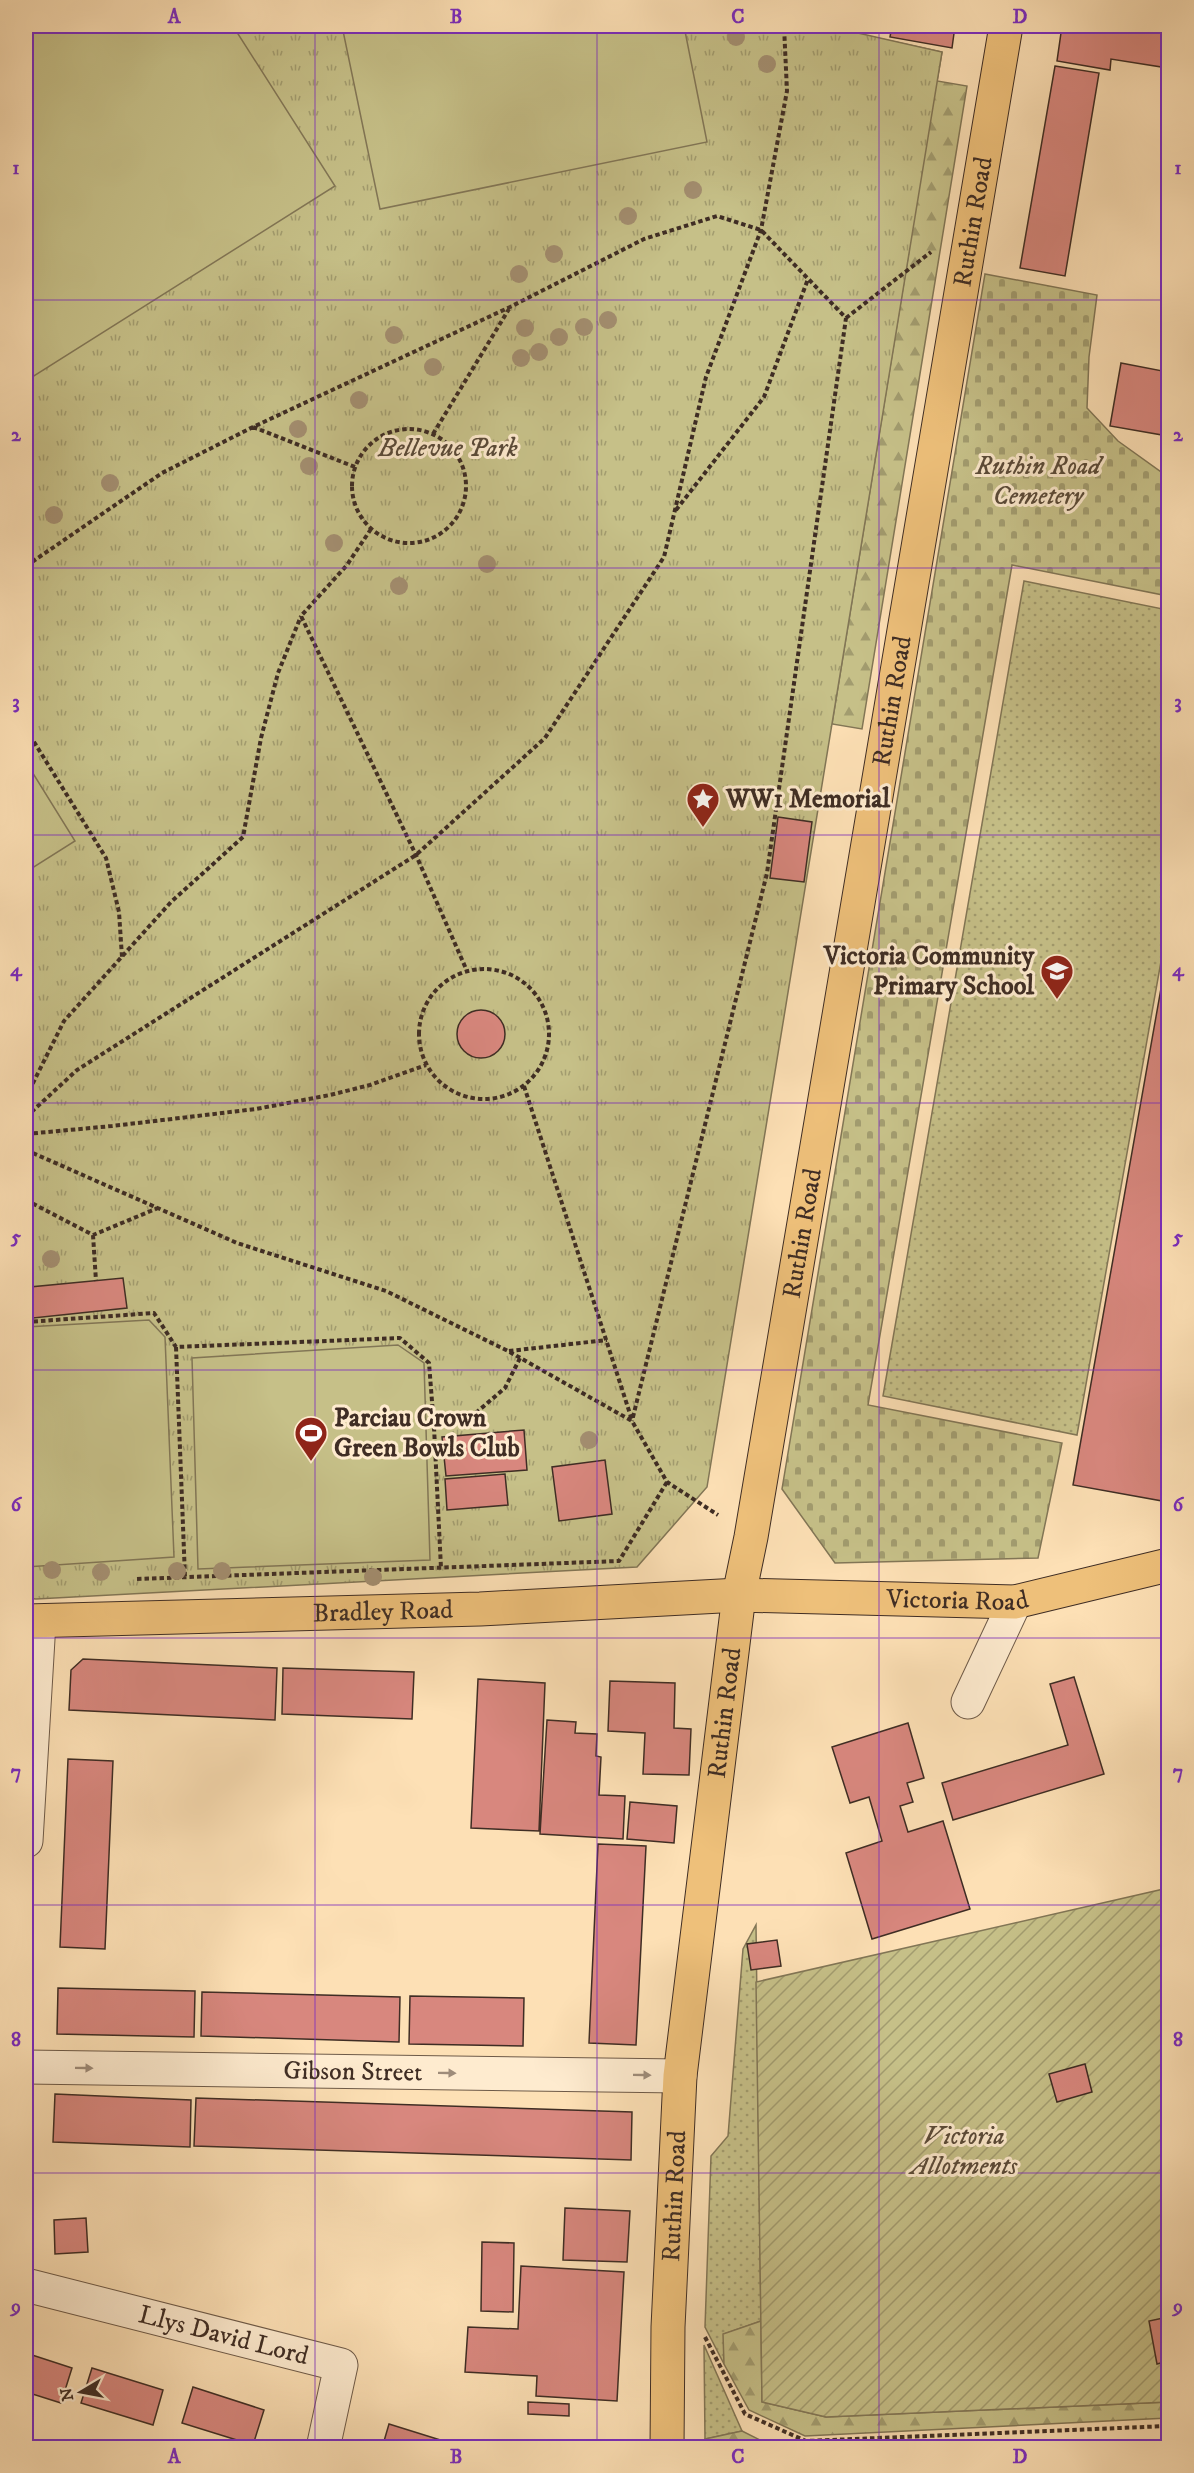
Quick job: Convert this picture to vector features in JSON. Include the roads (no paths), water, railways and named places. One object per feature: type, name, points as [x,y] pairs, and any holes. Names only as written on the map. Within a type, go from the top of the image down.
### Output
[{"type":"main road","name":"Ruthin Road","points":[[667,2448],[668,2327],[680,2076],[739,1595],[751,1537],[1006,26]]},
{"type":"main road","name":"Victoria Road","points":[[739,1595],[1015,1602],[1168,1564]]},
{"type":"main road","name":"Bradley Road","points":[[32,1621],[480,1609],[739,1595]]},
{"type":"street","points":[[968,1702],[1015,1602]]},
{"type":"street","points":[[26,1841],[32,1621]]},
{"type":"street","name":"Gibson Street","points":[[26,2067],[680,2076]]},
{"type":"street","name":"Llys David Lord","points":[[26,2285],[341,2365],[323,2448]]},
{"type":"place","name":"WW1 Memorial","points":[[703,828]]},
{"type":"place","name":"Victoria Community Primary School","points":[[1057,1000]]},
{"type":"place","name":"Parciau Crown Green Bowls Club","points":[[311,1462]]},
{"type":"park label","name":"Bellevue Park","points":[[448,448]]},
{"type":"park label","name":"Ruthin Road Cemetery","points":[[1038,481]]},
{"type":"park label","name":"Victoria Allotments","points":[[964,2151]]}]
